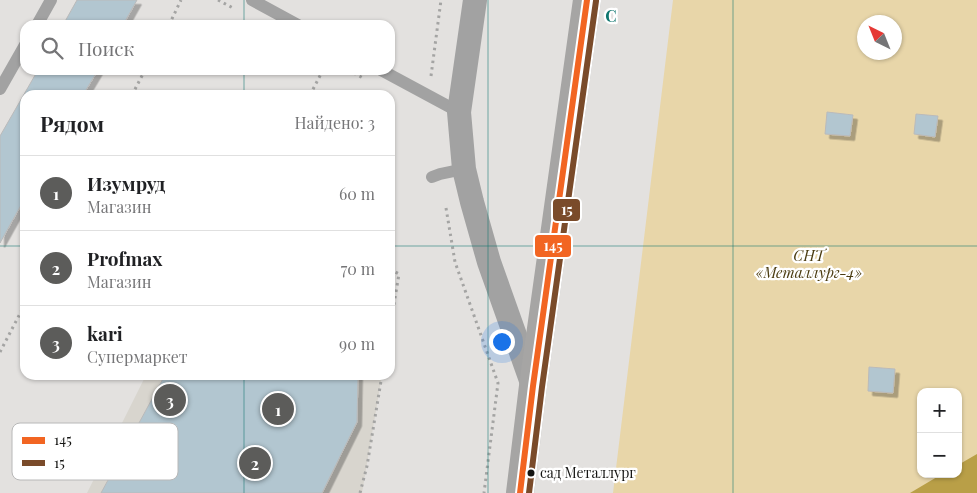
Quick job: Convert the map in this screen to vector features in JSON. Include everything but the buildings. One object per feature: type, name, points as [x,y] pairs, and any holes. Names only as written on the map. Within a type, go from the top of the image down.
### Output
[{"type":"main road","points":[[520,493],[533,386],[587,0]]},
{"type":"street","points":[[475,0],[459,112],[464,169],[489,262],[533,386]]},
{"type":"lane","points":[[40,20],[51,0]]},
{"type":"lane","points":[[252,0],[289,20]]},
{"type":"lane","points":[[0,90],[20,55]]},
{"type":"lane","points":[[390,75],[459,112]]},
{"type":"lane","points":[[432,177],[464,169]]},
{"type":"path","points":[[172,20],[182,0]]},
{"type":"path","points":[[218,0],[226,4]]},
{"type":"path","points":[[135,90],[142,75]]},
{"type":"path","points":[[313,90],[320,75]]},
{"type":"path","points":[[395,272],[399,274],[395,298]]},
{"type":"path","points":[[0,352],[20,314]]},
{"type":"path","points":[[360,493],[367,466],[381,380]]},
{"type":"shaded area","points":[[144,380],[381,380],[362,493],[87,493],[94,480],[178,480],[178,423],[122,423]]},
{"type":"shaded area","points":[[977,454],[977,493],[910,493],[935,478],[962,478],[962,463]]},
{"type":"green space","name":"СНТ «Металлург-4»","points":[[673,0],[977,0],[977,493],[613,493]]},
{"type":"transit line","name":"145","points":[[520,493],[533,386],[587,0]]},
{"type":"transit line","name":"15","points":[[529,493],[596,1]]},
{"type":"place","name":"kari","points":[[170,400]]},
{"type":"place","name":"Изумруд","points":[[278,409]]},
{"type":"place","name":"Profmax","points":[[255,463]]},
{"type":"place","name":"сад Металлург","points":[[531,473]]}]
